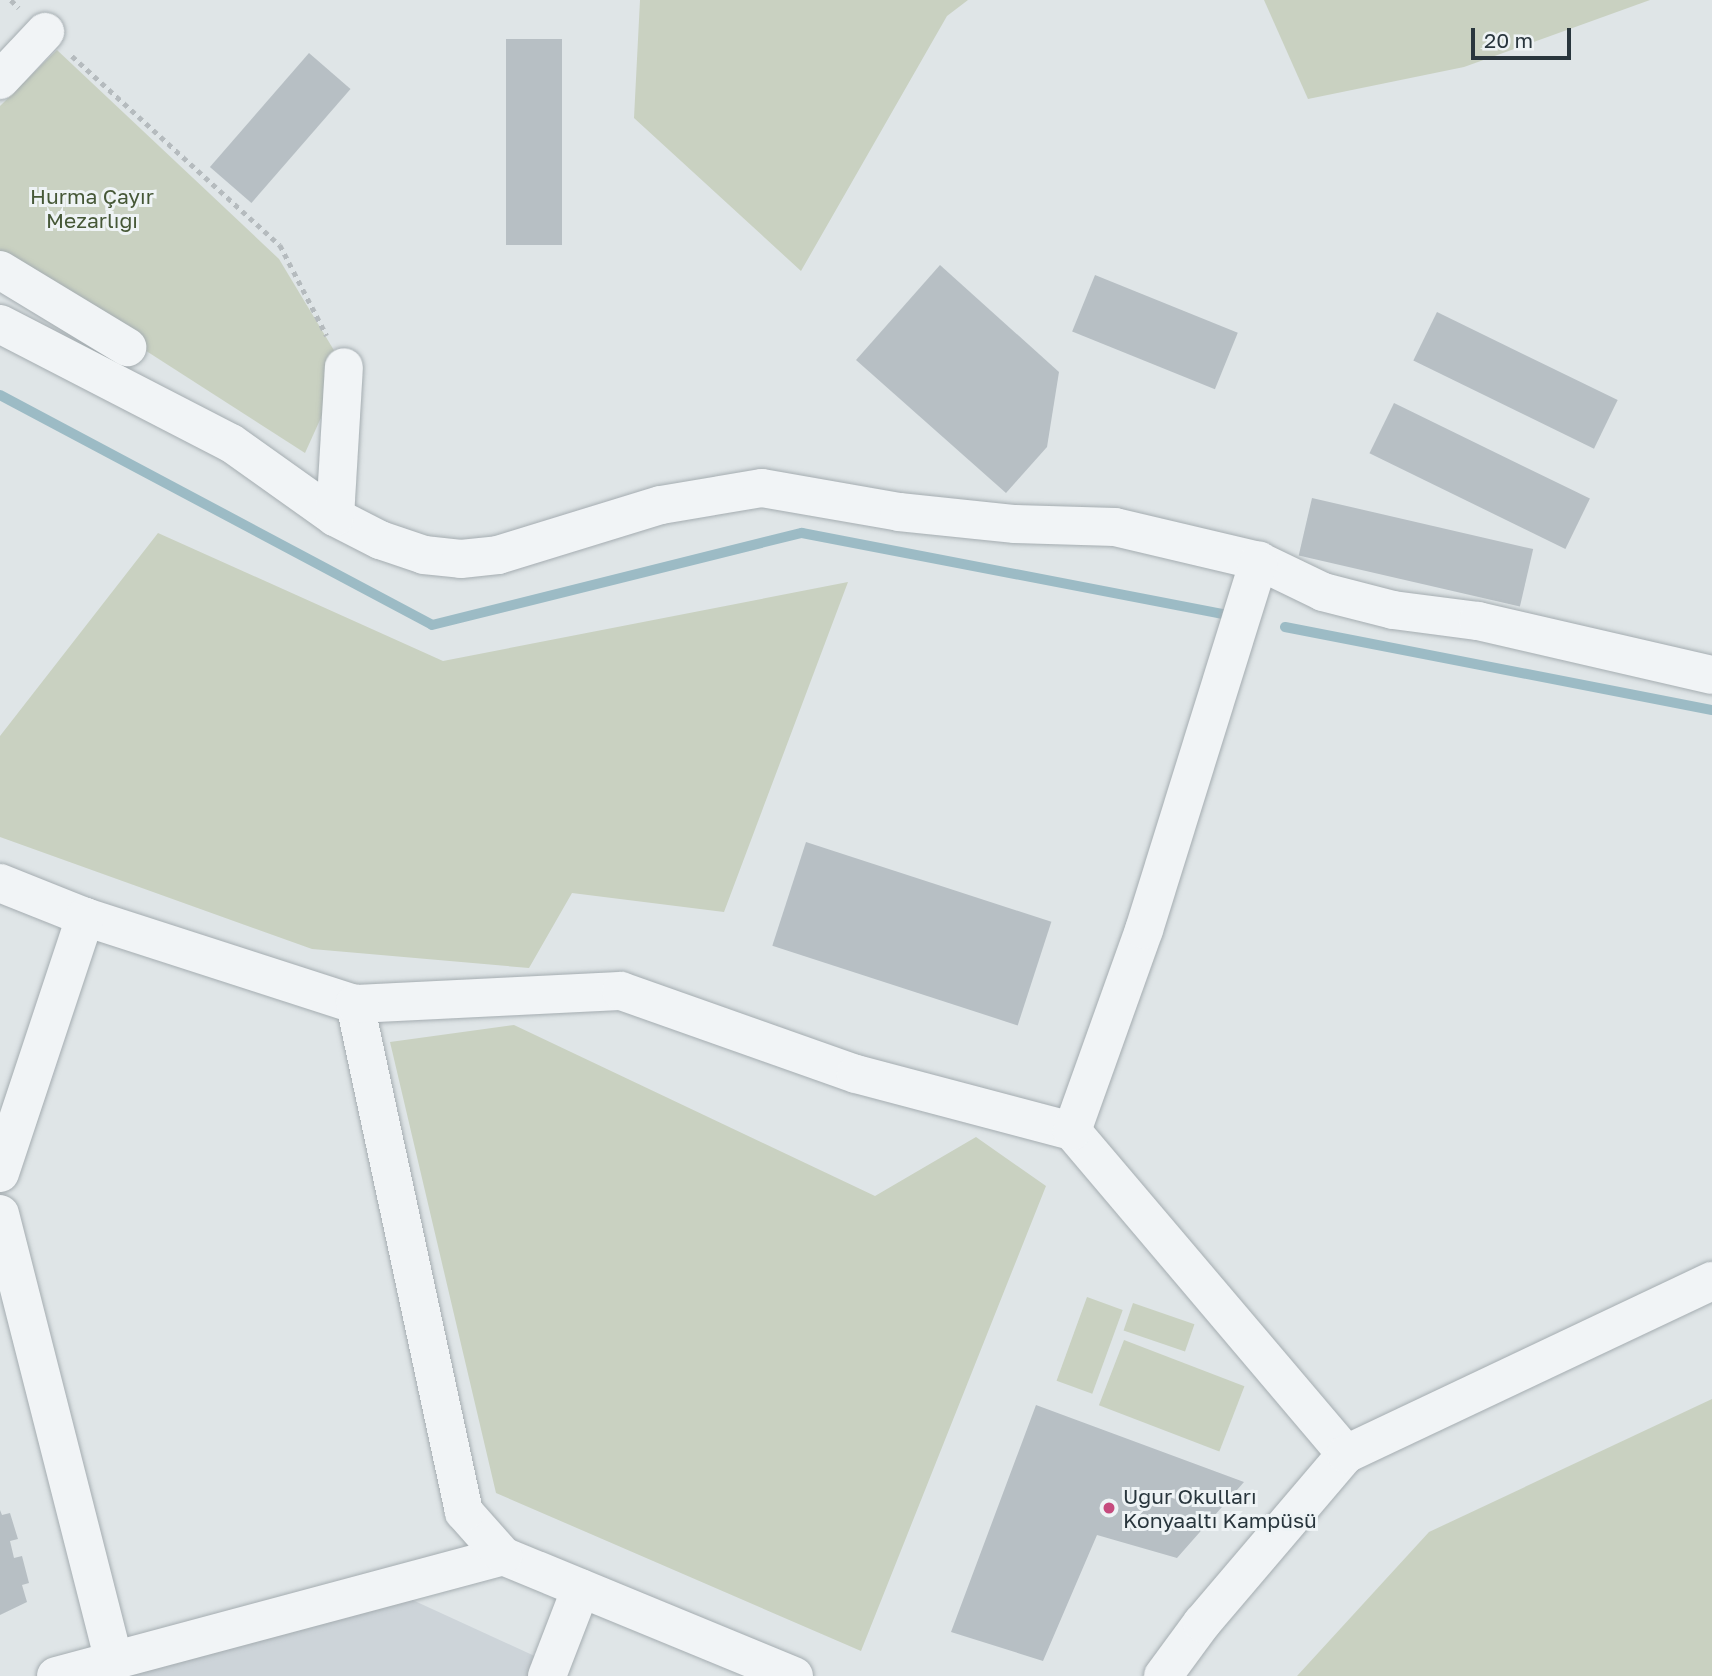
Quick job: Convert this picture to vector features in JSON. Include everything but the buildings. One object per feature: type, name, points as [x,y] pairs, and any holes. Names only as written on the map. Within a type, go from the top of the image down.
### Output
[{"type":"street","points":[[0,80],[45,32]]},
{"type":"street","points":[[0,270],[127,347]]},
{"type":"street","points":[[0,324],[231,443],[335,517],[380,540],[424,555],[461,559],[498,555],[661,505],[762,488],[976,520],[1115,527],[1259,561],[1323,592],[1393,610],[1478,621],[1712,676]]},
{"type":"street","points":[[335,517],[344,368]]},
{"type":"street","points":[[1072,1131],[1144,930],[1259,561]]},
{"type":"street","points":[[0,883],[85,917],[355,1004],[621,991],[856,1074],[1072,1131],[1346,1454]]},
{"type":"street","points":[[0,1173],[85,917]]},
{"type":"street","points":[[355,1004],[464,1512],[503,1556],[794,1676]]},
{"type":"street","points":[[0,1214],[114,1661]]},
{"type":"street","points":[[1163,1676],[1202,1623],[1346,1454],[1712,1280]]},
{"type":"street","points":[[56,1676],[503,1556]]},
{"type":"street","points":[[547,1676],[581,1588]]},
{"type":"path","points":[[45,32],[280,245],[344,368]]},
{"type":"shaded area","points":[[406,1597],[539,1658],[532,1676],[88,1676]]},
{"type":"green space","points":[[640,0],[968,0],[947,16],[801,271],[634,118]]},
{"type":"green space","points":[[1264,0],[1650,0],[1464,67],[1308,99]]},
{"type":"green space","name":"Hurma Çayır Mezarlığı","points":[[57,50],[279,259],[344,367],[305,453],[0,257],[0,106]]},
{"type":"green space","points":[[158,533],[443,661],[848,582],[724,912],[572,893],[529,968],[312,949],[0,837],[0,736]]},
{"type":"green space","points":[[514,1025],[875,1196],[976,1137],[1046,1186],[861,1651],[496,1493],[390,1042]]},
{"type":"green space","points":[[1087,1297],[1123,1310],[1092,1394],[1057,1381]]},
{"type":"green space","points":[[1133,1303],[1194,1324],[1185,1352],[1124,1330]]},
{"type":"green space","points":[[1124,1340],[1244,1386],[1219,1452],[1099,1405]]},
{"type":"green space","points":[[1712,1399],[1712,1676],[1297,1676],[1429,1532]]},
{"type":"waterway","points":[[0,395],[432,625],[802,533],[1231,616]]},
{"type":"waterway","points":[[1285,627],[1712,710]]},
{"type":"place","name":"Uğur Okulları Konyaaltı Kampüsü","points":[[1109,1508]]}]
